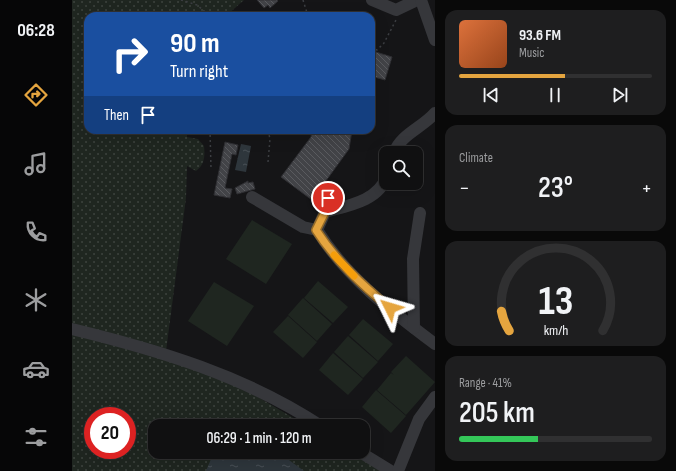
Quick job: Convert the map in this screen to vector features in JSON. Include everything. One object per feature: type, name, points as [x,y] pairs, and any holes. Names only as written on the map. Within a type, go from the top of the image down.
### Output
[{"type":"lane","points":[[372,0],[392,9],[400,9],[417,0]]},
{"type":"lane","points":[[421,0],[435,40]]},
{"type":"lane","points":[[396,146],[397,143],[428,121],[435,113]]},
{"type":"lane","points":[[325,212],[368,198],[379,187]]},
{"type":"lane","points":[[252,197],[296,223],[316,230],[343,266],[367,289],[435,344]]},
{"type":"lane","points":[[316,230],[325,212],[328,198]]},
{"type":"lane","points":[[414,328],[413,259],[420,212]]},
{"type":"lane","points":[[72,330],[178,358],[228,376],[270,396],[309,419]]},
{"type":"lane","points":[[398,471],[419,419],[435,397]]},
{"type":"lane","points":[[370,458],[391,471]]},
{"type":"path","points":[[181,0],[197,5],[206,12]]},
{"type":"path","points":[[303,0],[307,12]]},
{"type":"path","points":[[375,49],[377,50],[384,43],[400,9]]},
{"type":"path","points":[[210,134],[211,169]]},
{"type":"path","points":[[268,162],[270,139],[269,134]]},
{"type":"shaded area","points":[[72,0],[244,0],[230,12],[84,12],[84,134],[187,134],[187,137],[198,139],[204,146],[204,160],[199,169],[196,171],[187,166],[186,198],[165,359],[229,380],[295,419],[148,419],[148,459],[363,459],[383,471],[72,471]]},
{"type":"shaded area","points":[[252,220],[292,244],[266,284],[226,259]]},
{"type":"shaded area","points":[[318,281],[348,307],[333,323],[304,298]]},
{"type":"shaded area","points":[[214,282],[254,306],[227,346],[188,321]]},
{"type":"shaded area","points":[[303,298],[332,324],[317,341],[288,315]]},
{"type":"shaded area","points":[[288,316],[317,342],[303,358],[273,332]]},
{"type":"shaded area","points":[[363,319],[393,344],[378,361],[349,335]]},
{"type":"shaded area","points":[[348,336],[378,362],[363,378],[334,352]]},
{"type":"shaded area","points":[[333,353],[363,379],[348,395],[319,370]]},
{"type":"shaded area","points":[[406,356],[435,382],[406,415],[377,390],[391,373],[394,375],[391,372]]},
{"type":"shaded area","points":[[376,390],[406,416],[391,433],[362,407]]},
{"type":"water","points":[[241,144],[251,146],[246,172],[235,170]]},
{"type":"water","points":[[211,459],[288,459],[304,471],[206,471]]},
{"type":"building","points":[[257,0],[278,1],[270,8],[268,5],[264,8]]},
{"type":"building","points":[[376,52],[392,57],[385,80],[375,77]]},
{"type":"building","points":[[311,134],[351,134],[349,149],[312,200],[281,177],[311,137]]},
{"type":"building","points":[[225,142],[238,145],[236,155],[232,154],[225,188],[232,189],[230,198],[214,195]]},
{"type":"building","points":[[248,181],[248,183],[253,182],[255,189],[237,194],[235,188]]},
{"type":"slow traffic","points":[[334,255],[354,276]]},
{"type":"route","points":[[328,198],[325,212],[316,230],[339,261],[367,289],[390,308]]}]
